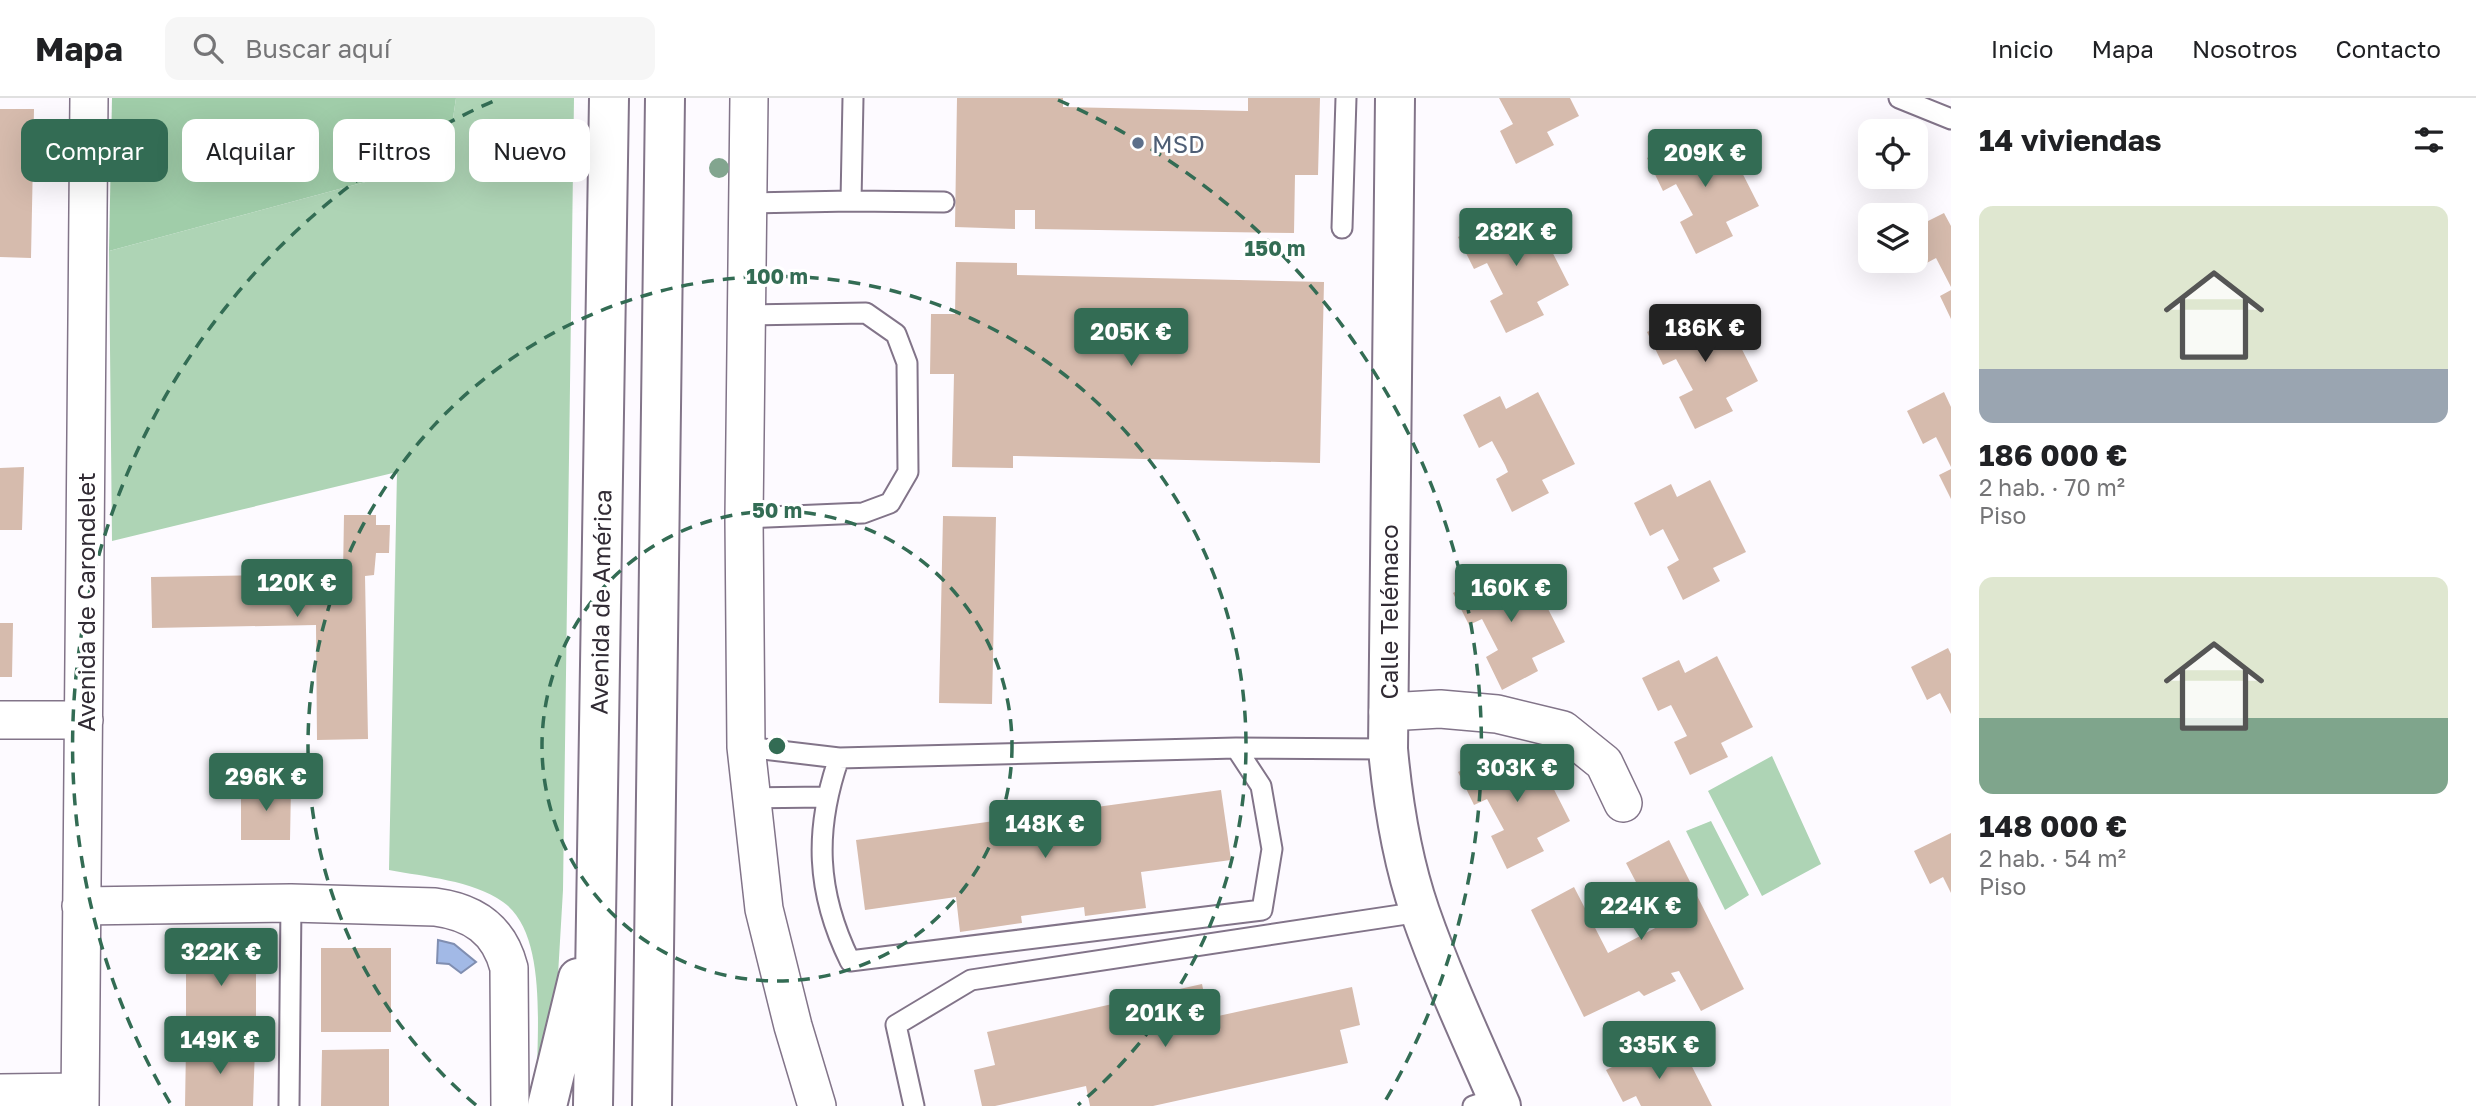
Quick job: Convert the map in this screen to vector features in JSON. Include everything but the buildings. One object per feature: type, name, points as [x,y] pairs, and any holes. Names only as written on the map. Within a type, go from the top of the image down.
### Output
[{"type":"main road","name":"Avenida de América","points":[[593,1106],[594,894],[608,98]]},
{"type":"main road","points":[[652,1106],[665,98]]},
{"type":"main road","name":"Calle Telémaco","points":[[1395,98],[1388,731],[1400,836],[1420,912],[1490,1103]]},
{"type":"main road","points":[[547,1106],[569,1022],[594,894]]},
{"type":"street","name":"Avenida de Carondelet","points":[[80,1099],[89,98]]},
{"type":"street","points":[[749,98],[744,518],[746,747],[764,909],[793,1026],[817,1106]]},
{"type":"street","points":[[1388,731],[1440,709],[1497,714],[1563,730],[1604,763],[1623,803]]},
{"type":"street","points":[[0,720],[84,720]]},
{"type":"street","points":[[81,906],[291,903],[457,910],[486,926],[505,950],[509,968],[510,1106]]},
{"type":"street","points":[[0,1093],[80,1099]]},
{"type":"lane","points":[[851,201],[853,98]]},
{"type":"lane","points":[[1342,228],[1346,98]]},
{"type":"lane","points":[[1899,98],[1951,118]]},
{"type":"lane","points":[[748,203],[943,202]]},
{"type":"lane","points":[[744,518],[863,513],[890,503],[908,472],[907,363],[896,334],[866,313],[745,315]]},
{"type":"lane","points":[[746,747],[839,758],[1236,748],[1388,731]]},
{"type":"lane","points":[[839,758],[826,797],[821,849],[832,924],[850,961],[1262,910],[1272,849],[1261,786],[1236,748]]},
{"type":"lane","points":[[751,798],[826,797]]},
{"type":"lane","points":[[289,1106],[291,903]]},
{"type":"lane","points":[[915,1106],[896,1025],[971,980],[1420,912]]},
{"type":"green space","points":[[112,98],[456,98],[453,119],[333,119],[333,182],[365,182],[109,251],[110,182],[168,182],[168,119],[112,119]]},
{"type":"green space","points":[[456,98],[574,98],[574,119],[469,119],[469,182],[573,182],[563,890],[558,975],[537,1088],[538,1015],[534,961],[528,937],[518,917],[503,902],[477,889],[448,880],[389,870],[397,472],[112,541],[109,251],[365,182],[455,182],[453,119]]},
{"type":"green space","points":[[1772,756],[1821,864],[1762,896],[1708,791]]},
{"type":"green space","points":[[1711,821],[1749,895],[1725,910],[1686,831]]},
{"type":"water","points":[[438,940],[454,944],[476,962],[461,973],[449,964],[437,963]]},
{"type":"place","name":"MSD","points":[[1138,143]]}]
